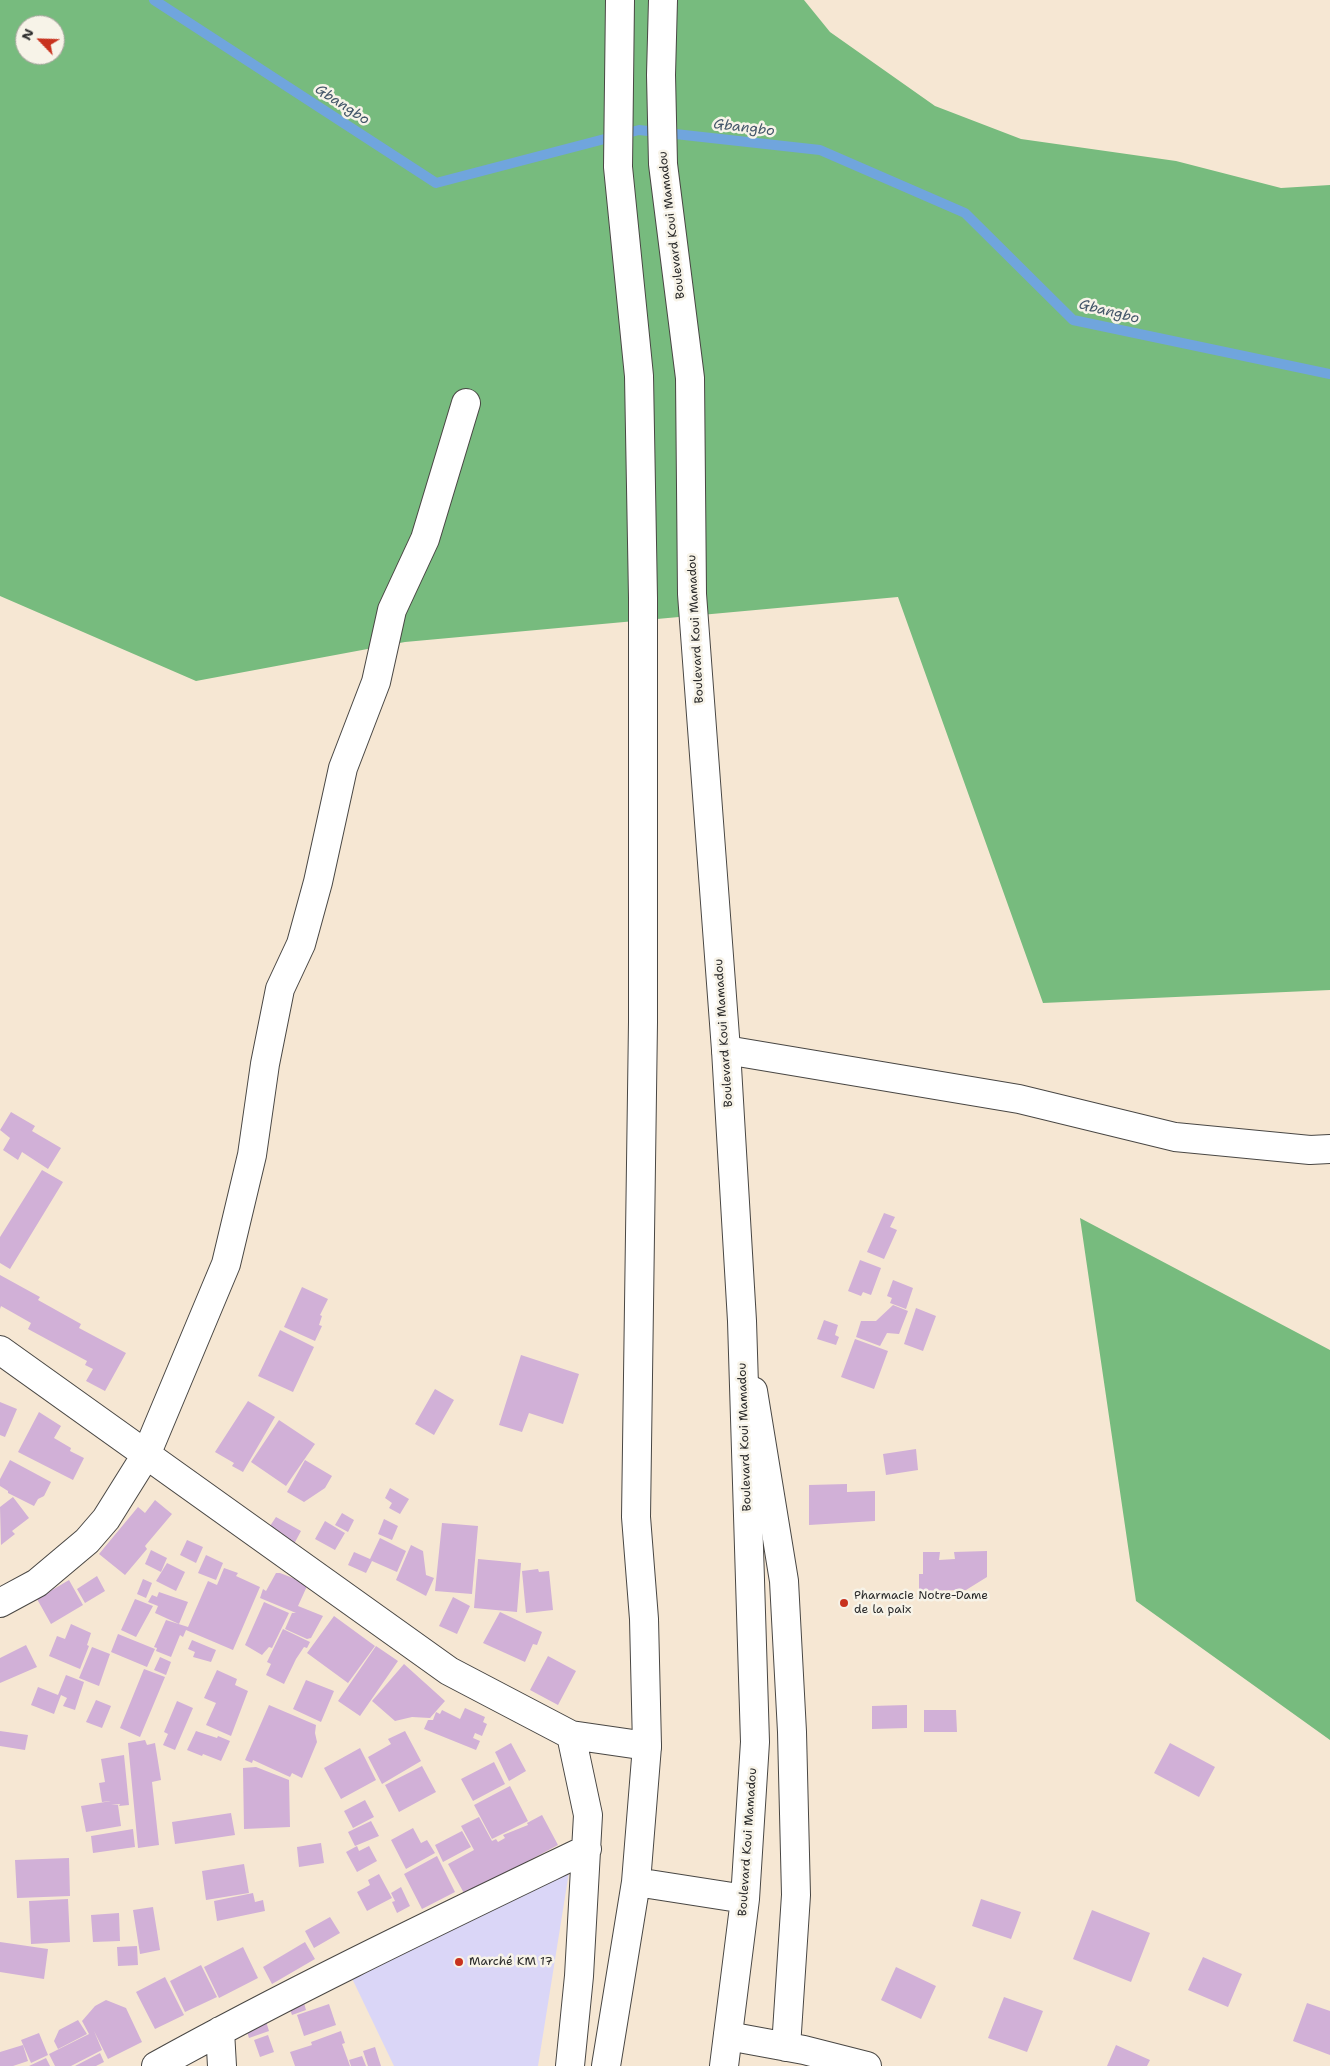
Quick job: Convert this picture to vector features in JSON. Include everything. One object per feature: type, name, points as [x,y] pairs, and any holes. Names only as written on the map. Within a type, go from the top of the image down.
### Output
[{"type":"street","points":[[606,2066],[636,1882],[647,1746],[644,1619],[636,1517],[643,1022],[643,598],[639,386],[618,167],[620,0]]},
{"type":"street","name":"Boulevard Koui Mamadou","points":[[663,0],[661,75],[663,164],[690,378],[692,594],[726,1050],[742,1321],[755,1742],[745,1899],[724,2066]]},
{"type":"street","points":[[0,1603],[37,1583],[87,1541],[106,1519],[146,1455],[226,1264],[252,1155],[265,1064],[280,989],[301,944],[318,882],[343,768],[376,682],[392,610],[425,538],[466,403]]},
{"type":"street","points":[[726,1050],[1019,1098],[1175,1138],[1310,1150],[1330,1149]]},
{"type":"street","points":[[742,1321],[784,1590],[792,1732],[796,1895],[786,2047]]},
{"type":"street","points":[[0,1350],[449,1671],[571,1735],[647,1746]]},
{"type":"street","points":[[570,2066],[579,1976],[588,1815],[571,1735]]},
{"type":"street","points":[[156,2066],[388,1945],[587,1849]]},
{"type":"street","points":[[636,1882],[745,1899]]},
{"type":"street","points":[[220,2031],[222,2066]]},
{"type":"street","points":[[728,2036],[867,2066]]},
{"type":"shaded area","name":"Marché KM 17","points":[[569,1872],[538,2066],[394,2066],[348,1970]]},
{"type":"green space","points":[[0,0],[804,0],[830,32],[935,106],[1021,139],[1176,161],[1281,188],[1330,185],[1330,990],[1043,1003],[898,597],[405,642],[196,681],[0,596]]},
{"type":"green space","points":[[1080,1218],[1330,1350],[1330,1740],[1136,1601]]},
{"type":"building","points":[[11,1112],[35,1126],[32,1131],[61,1148],[48,1169],[22,1152],[18,1160],[3,1150],[10,1138],[0,1130]]},
{"type":"building","points":[[42,1170],[63,1182],[10,1269],[0,1263],[0,1237]]},
{"type":"building","points":[[884,1213],[895,1217],[890,1227],[897,1230],[884,1259],[867,1252]]},
{"type":"building","points":[[860,1260],[881,1268],[871,1295],[863,1292],[861,1296],[848,1291]]},
{"type":"building","points":[[0,1275],[40,1297],[38,1300],[81,1324],[79,1328],[126,1353],[105,1391],[86,1381],[93,1369],[85,1365],[87,1361],[28,1329],[31,1323],[1,1306],[0,1309]]},
{"type":"building","points":[[893,1280],[913,1288],[906,1309],[890,1303],[892,1298],[887,1296]]},
{"type":"building","points":[[302,1287],[328,1299],[320,1315],[322,1316],[319,1325],[322,1326],[315,1341],[284,1327]]},
{"type":"building","points":[[893,1305],[908,1311],[899,1334],[887,1333],[880,1346],[856,1337],[861,1321],[876,1321]]},
{"type":"building","points":[[916,1308],[936,1316],[923,1351],[904,1344]]},
{"type":"building","points":[[824,1320],[838,1325],[835,1335],[839,1337],[836,1345],[817,1339]]},
{"type":"building","points":[[280,1330],[314,1347],[293,1392],[258,1376]]},
{"type":"building","points":[[855,1339],[888,1351],[874,1389],[841,1377]]},
{"type":"building","points":[[521,1355],[579,1374],[563,1424],[529,1413],[522,1432],[499,1425]]},
{"type":"building","points":[[435,1389],[454,1400],[434,1435],[415,1424]]},
{"type":"building","points":[[248,1401],[275,1417],[243,1472],[232,1466],[234,1463],[215,1452]]},
{"type":"building","points":[[0,1402],[17,1409],[5,1437],[0,1435]]},
{"type":"building","points":[[39,1412],[61,1426],[54,1438],[71,1448],[70,1451],[84,1458],[73,1480],[18,1452]]},
{"type":"building","points":[[279,1420],[315,1444],[286,1486],[251,1462]]},
{"type":"building","points":[[916,1449],[918,1470],[886,1475],[883,1454]]},
{"type":"building","points":[[10,1460],[51,1482],[44,1496],[38,1499],[34,1506],[8,1493],[8,1491],[0,1486],[0,1479]]},
{"type":"building","points":[[305,1460],[332,1476],[325,1488],[304,1502],[287,1492]]},
{"type":"building","points":[[847,1484],[847,1492],[875,1491],[875,1521],[809,1525],[809,1485]]},
{"type":"building","points":[[390,1488],[409,1499],[400,1514],[389,1508],[392,1503],[385,1498]]},
{"type":"building","points":[[13,1497],[29,1518],[12,1531],[15,1534],[1,1545],[0,1507]]},
{"type":"building","points":[[155,1500],[172,1514],[145,1546],[147,1549],[125,1575],[99,1554],[138,1507],[145,1513]]},
{"type":"building","points":[[342,1513],[354,1520],[348,1532],[335,1525]]},
{"type":"building","points":[[276,1517],[301,1531],[294,1544],[268,1529]]},
{"type":"building","points":[[384,1519],[398,1526],[392,1540],[378,1534]]},
{"type":"building","points":[[325,1521],[345,1533],[335,1550],[315,1539]]},
{"type":"building","points":[[442,1523],[478,1526],[472,1594],[435,1591]]},
{"type":"building","points":[[380,1538],[406,1551],[397,1572],[372,1561],[366,1573],[348,1565],[354,1552],[370,1559]]},
{"type":"building","points":[[187,1540],[203,1547],[196,1563],[180,1555]]},
{"type":"building","points":[[411,1545],[423,1551],[426,1575],[434,1578],[426,1596],[396,1580]]},
{"type":"building","points":[[151,1550],[167,1558],[161,1572],[145,1564]]},
{"type":"building","points":[[987,1551],[987,1577],[966,1590],[919,1591],[919,1574],[923,1574],[923,1552],[940,1552],[939,1560],[955,1559],[954,1552]]},
{"type":"building","points":[[206,1555],[223,1563],[216,1580],[198,1573]]},
{"type":"building","points":[[478,1559],[521,1563],[517,1612],[474,1608]]},
{"type":"building","points":[[167,1563],[185,1572],[176,1591],[156,1581]]},
{"type":"building","points":[[224,1568],[238,1573],[236,1576],[260,1587],[233,1650],[186,1630],[183,1637],[180,1635],[171,1657],[156,1651],[157,1648],[154,1647],[166,1620],[188,1627],[208,1581],[217,1585]]},
{"type":"building","points":[[538,1569],[539,1572],[549,1571],[553,1610],[526,1613],[522,1571]]},
{"type":"building","points":[[276,1573],[308,1584],[298,1606],[323,1616],[311,1638],[307,1639],[285,1629],[292,1613],[296,1613],[260,1598],[263,1589],[266,1591]]},
{"type":"building","points":[[97,1576],[105,1591],[85,1603],[77,1589]]},
{"type":"building","points":[[143,1579],[152,1583],[146,1598],[137,1594]]},
{"type":"building","points":[[69,1580],[83,1605],[51,1624],[37,1599]]},
{"type":"building","points":[[159,1592],[188,1602],[179,1624],[155,1613],[158,1606],[148,1602],[152,1595],[157,1597]]},
{"type":"building","points":[[453,1597],[470,1606],[457,1634],[439,1626]]},
{"type":"building","points":[[135,1599],[153,1606],[136,1637],[121,1630]]},
{"type":"building","points":[[264,1602],[289,1613],[272,1648],[269,1647],[262,1655],[245,1645]]},
{"type":"building","points":[[500,1612],[542,1632],[537,1645],[533,1644],[525,1662],[483,1643]]},
{"type":"building","points":[[334,1616],[375,1646],[348,1683],[307,1653]]},
{"type":"building","points":[[71,1624],[91,1633],[87,1645],[89,1646],[80,1669],[49,1656],[57,1636],[65,1639]]},
{"type":"building","points":[[283,1629],[310,1642],[296,1659],[284,1684],[266,1675],[271,1664],[267,1662]]},
{"type":"building","points":[[118,1634],[155,1649],[147,1667],[111,1652]]},
{"type":"building","points":[[192,1640],[216,1650],[211,1662],[193,1657],[195,1652],[188,1649]]},
{"type":"building","points":[[26,1645],[37,1667],[0,1683],[0,1658]]},
{"type":"building","points":[[376,1646],[398,1661],[360,1716],[338,1701]]},
{"type":"building","points":[[92,1647],[110,1654],[99,1686],[79,1678]]},
{"type":"building","points":[[548,1656],[576,1671],[558,1705],[530,1690]]},
{"type":"building","points":[[160,1657],[171,1662],[166,1675],[154,1670]]},
{"type":"building","points":[[404,1664],[445,1701],[430,1718],[412,1717],[395,1721],[372,1701]]},
{"type":"building","points":[[144,1669],[165,1677],[140,1737],[120,1728]]},
{"type":"building","points":[[217,1670],[237,1679],[235,1685],[248,1691],[231,1736],[206,1725],[216,1703],[204,1698]]},
{"type":"building","points":[[66,1675],[84,1682],[75,1710],[63,1706],[67,1698],[61,1695],[54,1714],[31,1705],[38,1687],[58,1695]]},
{"type":"building","points":[[306,1680],[334,1691],[321,1722],[293,1709]]},
{"type":"building","points":[[96,1700],[111,1706],[102,1728],[86,1722]]},
{"type":"building","points":[[177,1701],[193,1708],[175,1750],[163,1745],[168,1734],[164,1732]]},
{"type":"building","points":[[269,1705],[316,1725],[317,1742],[302,1778],[292,1773],[290,1777],[253,1760],[252,1763],[245,1760]]},
{"type":"building","points":[[907,1705],[907,1728],[872,1729],[872,1706]]},
{"type":"building","points":[[465,1708],[485,1717],[483,1722],[487,1724],[482,1736],[475,1733],[473,1738],[480,1741],[476,1750],[424,1729],[428,1720],[433,1720],[436,1712],[440,1714],[442,1710],[460,1719]]},
{"type":"building","points":[[924,1710],[956,1710],[957,1732],[924,1732]]},
{"type":"building","points":[[0,1731],[28,1735],[25,1750],[0,1746]]},
{"type":"building","points":[[196,1731],[230,1741],[221,1761],[187,1750]]},
{"type":"building","points":[[405,1731],[421,1761],[382,1784],[368,1757],[391,1744],[388,1739]]},
{"type":"building","points":[[145,1740],[147,1745],[155,1743],[161,1780],[152,1782],[159,1845],[138,1848],[128,1743]]},
{"type":"building","points":[[511,1743],[526,1771],[509,1781],[495,1752]]},
{"type":"building","points":[[1170,1743],[1215,1767],[1199,1797],[1154,1773]]},
{"type":"building","points":[[360,1748],[376,1780],[341,1799],[324,1768]]},
{"type":"building","points":[[124,1755],[129,1805],[119,1806],[120,1804],[111,1805],[118,1805],[121,1826],[86,1832],[81,1806],[111,1801],[102,1802],[99,1783],[105,1782],[101,1759]]},
{"type":"building","points":[[494,1762],[505,1784],[473,1801],[461,1779]]},
{"type":"building","points":[[422,1766],[436,1792],[399,1812],[385,1785]]},
{"type":"building","points":[[256,1767],[289,1780],[290,1827],[244,1829],[243,1768]]},
{"type":"building","points":[[510,1786],[528,1821],[492,1839],[474,1805]]},
{"type":"building","points":[[365,1800],[374,1817],[353,1828],[344,1811]]},
{"type":"building","points":[[231,1813],[235,1835],[175,1844],[172,1822]]},
{"type":"building","points":[[542,1815],[558,1845],[465,1895],[448,1864],[474,1850],[461,1826],[479,1817],[492,1841],[496,1839],[498,1842],[505,1838],[503,1835],[528,1825],[527,1823]]},
{"type":"building","points":[[371,1821],[379,1836],[355,1846],[348,1832]]},
{"type":"building","points":[[413,1828],[421,1843],[427,1840],[435,1853],[406,1869],[391,1840]]},
{"type":"building","points":[[133,1829],[135,1847],[93,1853],[91,1836]]},
{"type":"building","points":[[462,1831],[471,1847],[443,1862],[435,1845]]},
{"type":"building","points":[[321,1843],[324,1863],[299,1867],[297,1847]]},
{"type":"building","points":[[357,1846],[359,1851],[369,1846],[377,1861],[357,1872],[346,1852]]},
{"type":"building","points":[[437,1856],[455,1892],[422,1909],[404,1874]]},
{"type":"building","points":[[69,1858],[70,1896],[17,1898],[15,1860]]},
{"type":"building","points":[[244,1864],[249,1893],[206,1900],[202,1871]]},
{"type":"building","points":[[379,1874],[392,1898],[367,1911],[357,1892],[370,1885],[368,1880]]},
{"type":"building","points":[[401,1887],[410,1906],[397,1913],[392,1902],[395,1901],[391,1893]]},
{"type":"building","points":[[253,1893],[255,1902],[263,1900],[265,1911],[217,1921],[214,1901]]},
{"type":"building","points":[[68,1899],[70,1942],[31,1944],[29,1901]]},
{"type":"building","points":[[981,1899],[1021,1912],[1011,1939],[972,1926]]},
{"type":"building","points":[[153,1907],[160,1950],[140,1954],[133,1910]]},
{"type":"building","points":[[1092,1910],[1150,1933],[1131,1982],[1073,1959]]},
{"type":"building","points":[[119,1913],[120,1941],[93,1942],[91,1915]]},
{"type":"building","points":[[330,1917],[340,1933],[314,1948],[305,1931]]},
{"type":"building","points":[[0,1942],[48,1949],[44,1979],[0,1972]]},
{"type":"building","points":[[305,1942],[315,1959],[272,1984],[263,1967]]},
{"type":"building","points":[[137,1946],[138,1965],[118,1966],[117,1947]]},
{"type":"building","points":[[243,1947],[258,1978],[219,1998],[204,1967]]},
{"type":"building","points":[[1203,1957],[1242,1974],[1228,2007],[1188,1990]]},
{"type":"building","points":[[201,1965],[217,1997],[185,2012],[170,1981]]},
{"type":"building","points":[[896,1967],[936,1986],[921,2019],[881,2000]]},
{"type":"building","points":[[165,1977],[184,2015],[155,2029],[136,1992]]},
{"type":"building","points":[[302,1996],[306,2010],[292,2015],[287,2001]]},
{"type":"building","points":[[1004,1997],[1043,2011],[1027,2052],[988,2038]]},
{"type":"building","points":[[106,2000],[126,2008],[142,2042],[108,2059],[94,2031],[102,2050],[71,2066],[55,2066],[49,2054],[89,2034],[82,2021],[95,2006]]},
{"type":"building","points":[[1307,2003],[1330,2011],[1330,2055],[1293,2041]]},
{"type":"building","points":[[329,2004],[336,2025],[304,2036],[297,2015]]},
{"type":"building","points":[[264,2015],[269,2031],[249,2038],[244,2022]]},
{"type":"building","points":[[78,2020],[87,2034],[58,2049],[54,2041],[59,2030]]},
{"type":"building","points":[[341,2031],[345,2043],[342,2044],[350,2066],[295,2066],[290,2052],[312,2045],[311,2042]]},
{"type":"building","points":[[39,2033],[48,2055],[31,2063],[21,2040]]},
{"type":"building","points":[[268,2035],[274,2052],[260,2057],[254,2040]]},
{"type":"building","points":[[23,2045],[28,2061],[13,2066],[0,2066],[0,2052]]},
{"type":"building","points":[[1116,2045],[1150,2060],[1147,2066],[1107,2066]]},
{"type":"building","points":[[375,2047],[381,2066],[368,2066],[363,2051]]},
{"type":"building","points":[[100,2053],[104,2062],[96,2066],[75,2066]]},
{"type":"building","points":[[362,2056],[366,2066],[351,2066],[349,2060]]},
{"type":"building","points":[[46,2058],[50,2066],[29,2066]]},
{"type":"waterway","name":"Gbangbo","points":[[154,0],[436,183],[639,130],[820,150],[965,213],[1073,320],[1330,374]]},
{"type":"place","name":"Pharmacie Notre-Dame de la paix","points":[[844,1603]]},
{"type":"place","name":"Marché KM 17","points":[[459,1962]]}]
